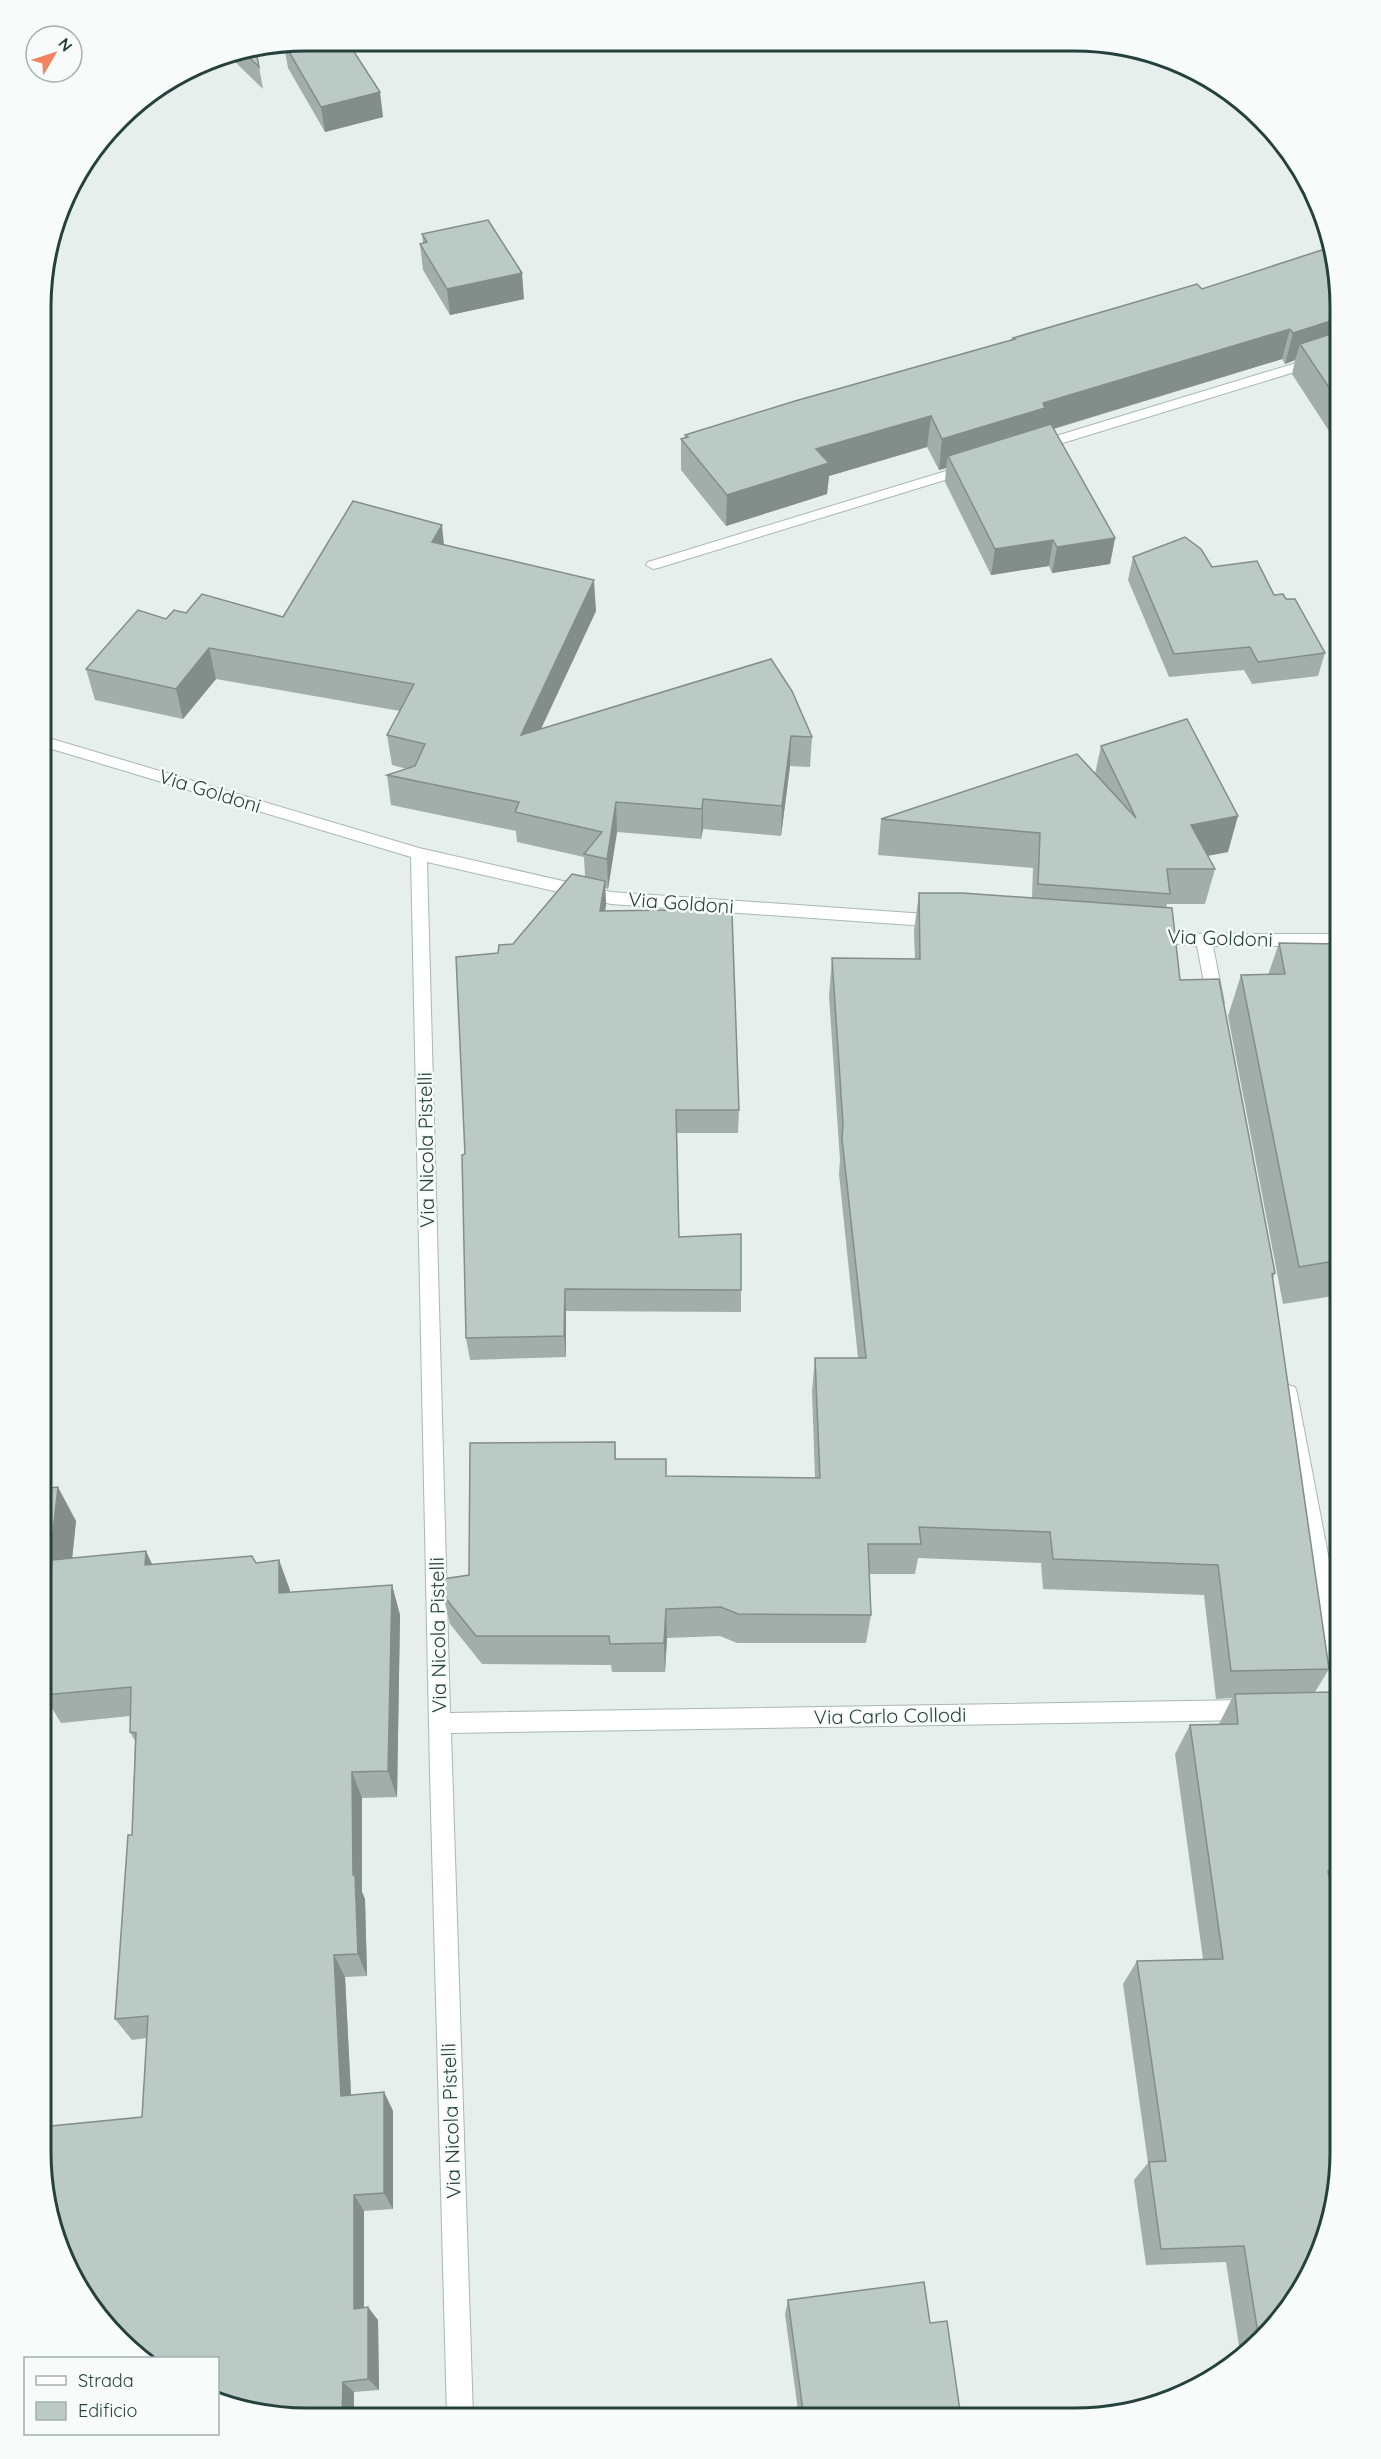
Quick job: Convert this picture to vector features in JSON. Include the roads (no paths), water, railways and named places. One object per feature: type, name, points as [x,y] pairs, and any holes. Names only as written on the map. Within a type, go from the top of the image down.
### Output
[{"type":"street","points":[[1020,452],[1329,357]]},
{"type":"street","points":[[653,565],[985,463]]},
{"type":"street","name":"Via Goldoni","points":[[51,744],[419,854],[611,898],[955,922]]},
{"type":"street","name":"Via Nicola Pistelli","points":[[419,854],[460,2408]]},
{"type":"street","name":"Via Goldoni","points":[[1133,934],[1204,940],[1330,939]]},
{"type":"street","points":[[1204,940],[1220,1022]]},
{"type":"street","points":[[1285,1376],[1330,1617]]},
{"type":"street","name":"Via Carlo Collodi","points":[[440,1723],[1269,1710]]}]
